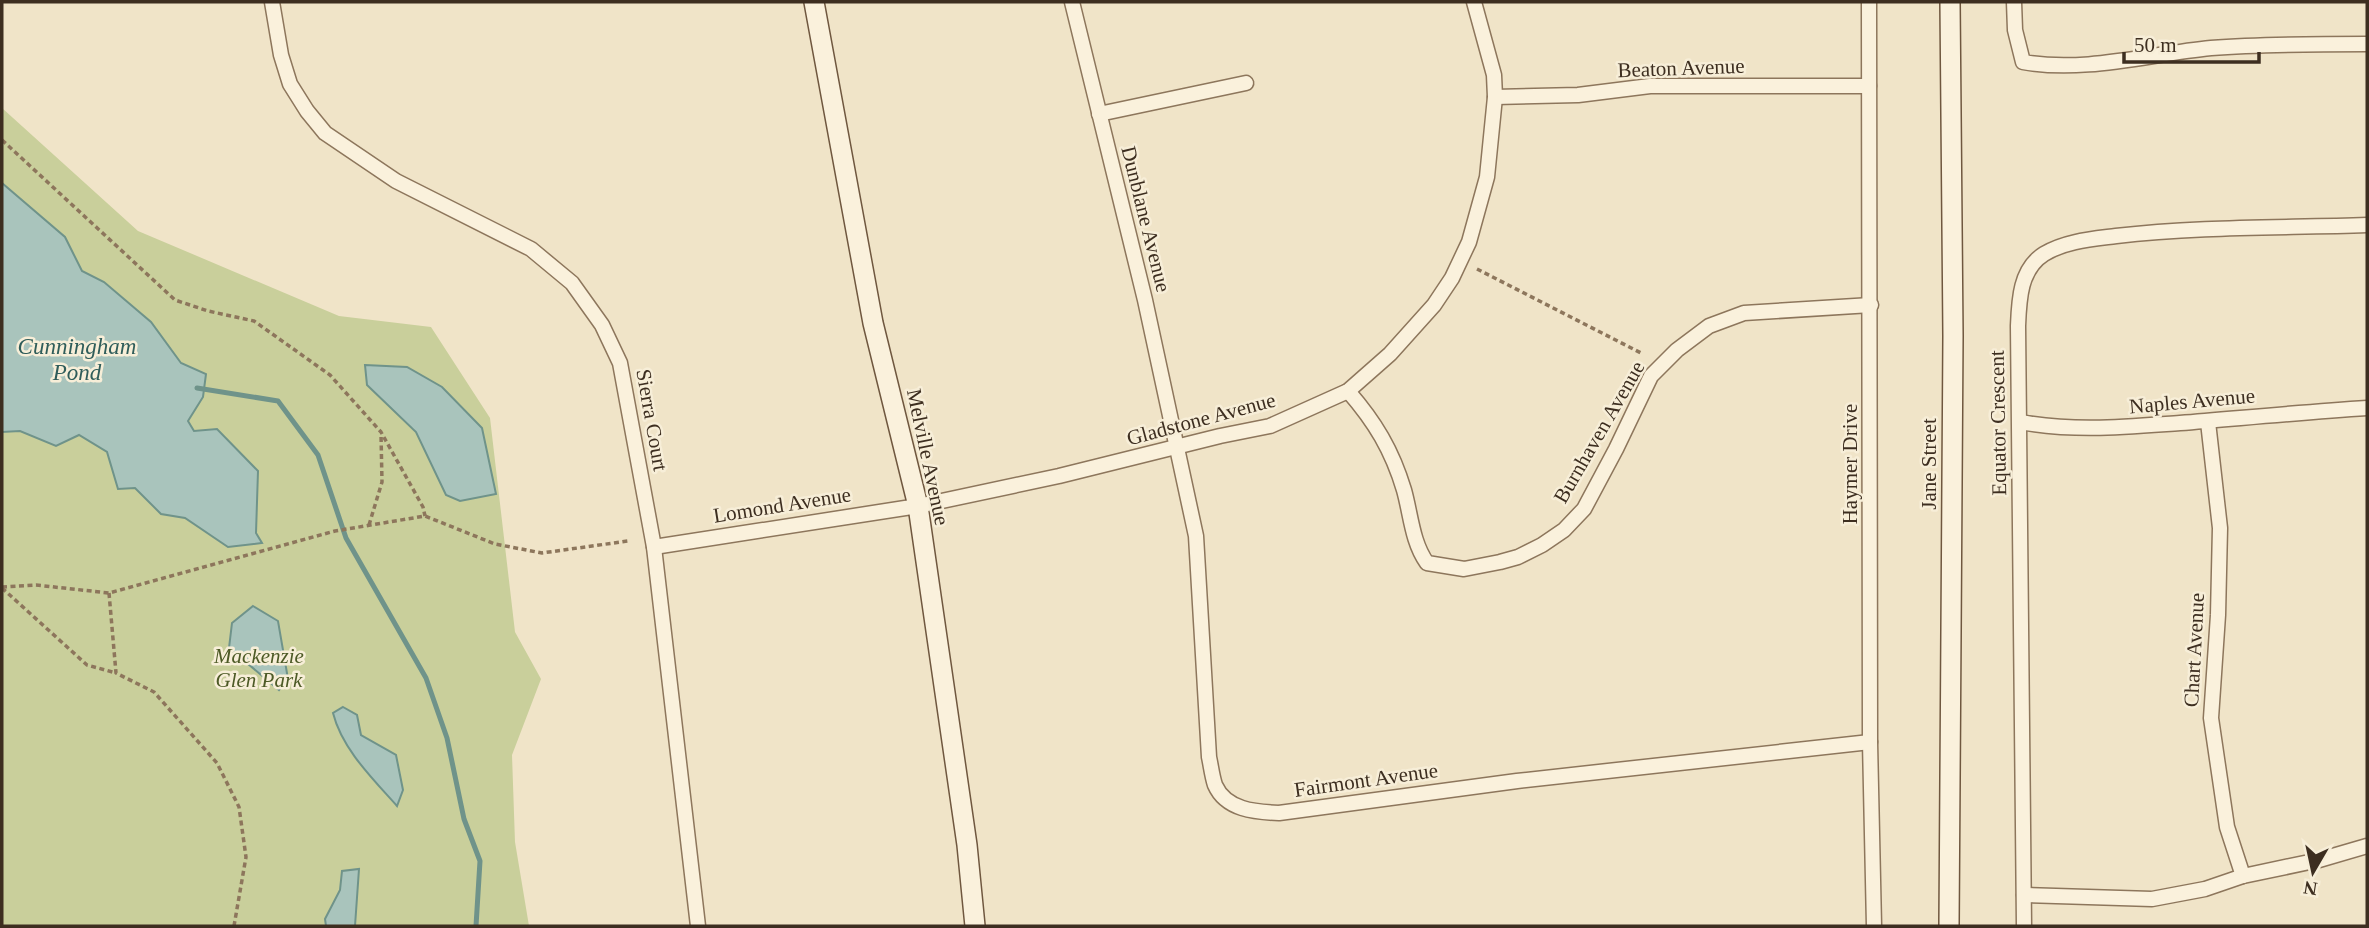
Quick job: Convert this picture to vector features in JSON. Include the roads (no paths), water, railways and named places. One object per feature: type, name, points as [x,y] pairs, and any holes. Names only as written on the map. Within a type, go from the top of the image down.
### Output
[{"type":"street","name":"Sierra Court","points":[[272,2],[281,55],[290,83],[307,111],[325,133],[396,181],[531,249],[572,283],[603,325],[621,363],[654,547],[698,926]]},
{"type":"street","name":"Melville Avenue","points":[[814,2],[873,323],[918,506],[967,845],[975,926]]},
{"type":"street","name":"Dunblane Avenue","points":[[1072,2],[1145,300],[1176,447]]},
{"type":"street","name":"Gladstone Avenue","points":[[918,506],[1270,426],[1348,391],[1390,354],[1434,305],[1452,278],[1469,243],[1486,177],[1495,97],[1494,75],[1474,2]]},
{"type":"street","name":"Haymer Drive","points":[[1869,2],[1870,742],[1874,926]]},
{"type":"street","name":"Jane Street","points":[[1949,926],[1953,336],[1950,2]]},
{"type":"street","points":[[2014,2],[2015,30],[2023,62],[2044,65],[2088,65],[2211,48],[2367,44]]},
{"type":"street","points":[[1099,114],[1246,83]]},
{"type":"street","name":"Beaton Avenue","points":[[1495,97],[1577,95],[1650,86],[1868,86]]},
{"type":"street","name":"Equator Crescent","points":[[2024,926],[2019,304],[2028,270],[2044,254],[2079,241],[2207,228],[2367,225]]},
{"type":"street","name":"Burnhaven Avenue","points":[[1348,391],[1375,423],[1393,458],[1418,551],[1427,563],[1464,569],[1481,567],[1518,557],[1542,545],[1564,530],[1584,509],[1651,376],[1677,350],[1709,326],[1744,313],[1871,305]]},
{"type":"street","name":"Naples Avenue","points":[[2020,422],[2049,427],[2133,428],[2272,414],[2367,408]]},
{"type":"street","name":"Chart Avenue","points":[[2208,422],[2220,528],[2218,615],[2211,718],[2227,827],[2243,876]]},
{"type":"street","name":"Fairmont Avenue","points":[[1176,447],[1196,536],[1209,757],[1215,785],[1226,801],[1244,809],[1279,813],[1517,781],[1870,742]]},
{"type":"street","name":"Lomond Avenue","points":[[654,547],[918,506]]},
{"type":"street","points":[[2024,895],[2152,899],[2205,889],[2243,876],[2319,860],[2367,846]]},
{"type":"water","name":"Cunningham Pond","points":[[2,183],[65,237],[82,271],[104,282],[151,322],[181,363],[206,374],[203,397],[188,421],[194,431],[217,429],[258,471],[256,533],[262,543],[228,547],[185,518],[161,514],[135,488],[118,489],[107,452],[79,435],[56,446],[20,431],[2,432]]},
{"type":"water","points":[[365,365],[407,367],[442,387],[482,428],[496,494],[460,501],[446,495],[416,432],[367,385]]},
{"type":"water","points":[[253,606],[278,621],[288,679],[279,690],[229,648],[232,623]]},
{"type":"water","points":[[343,707],[357,715],[361,735],[396,755],[403,790],[397,806],[359,763],[343,739],[333,713]]},
{"type":"water","points":[[359,869],[355,926],[326,926],[325,919],[340,890],[342,871]]},
{"type":"waterway","points":[[197,388],[278,401],[318,455],[346,538],[426,678],[447,738],[464,819],[480,861],[476,926]]},
{"type":"park label","name":"Mackenzie Glen Park","points":[[259,668]]}]
